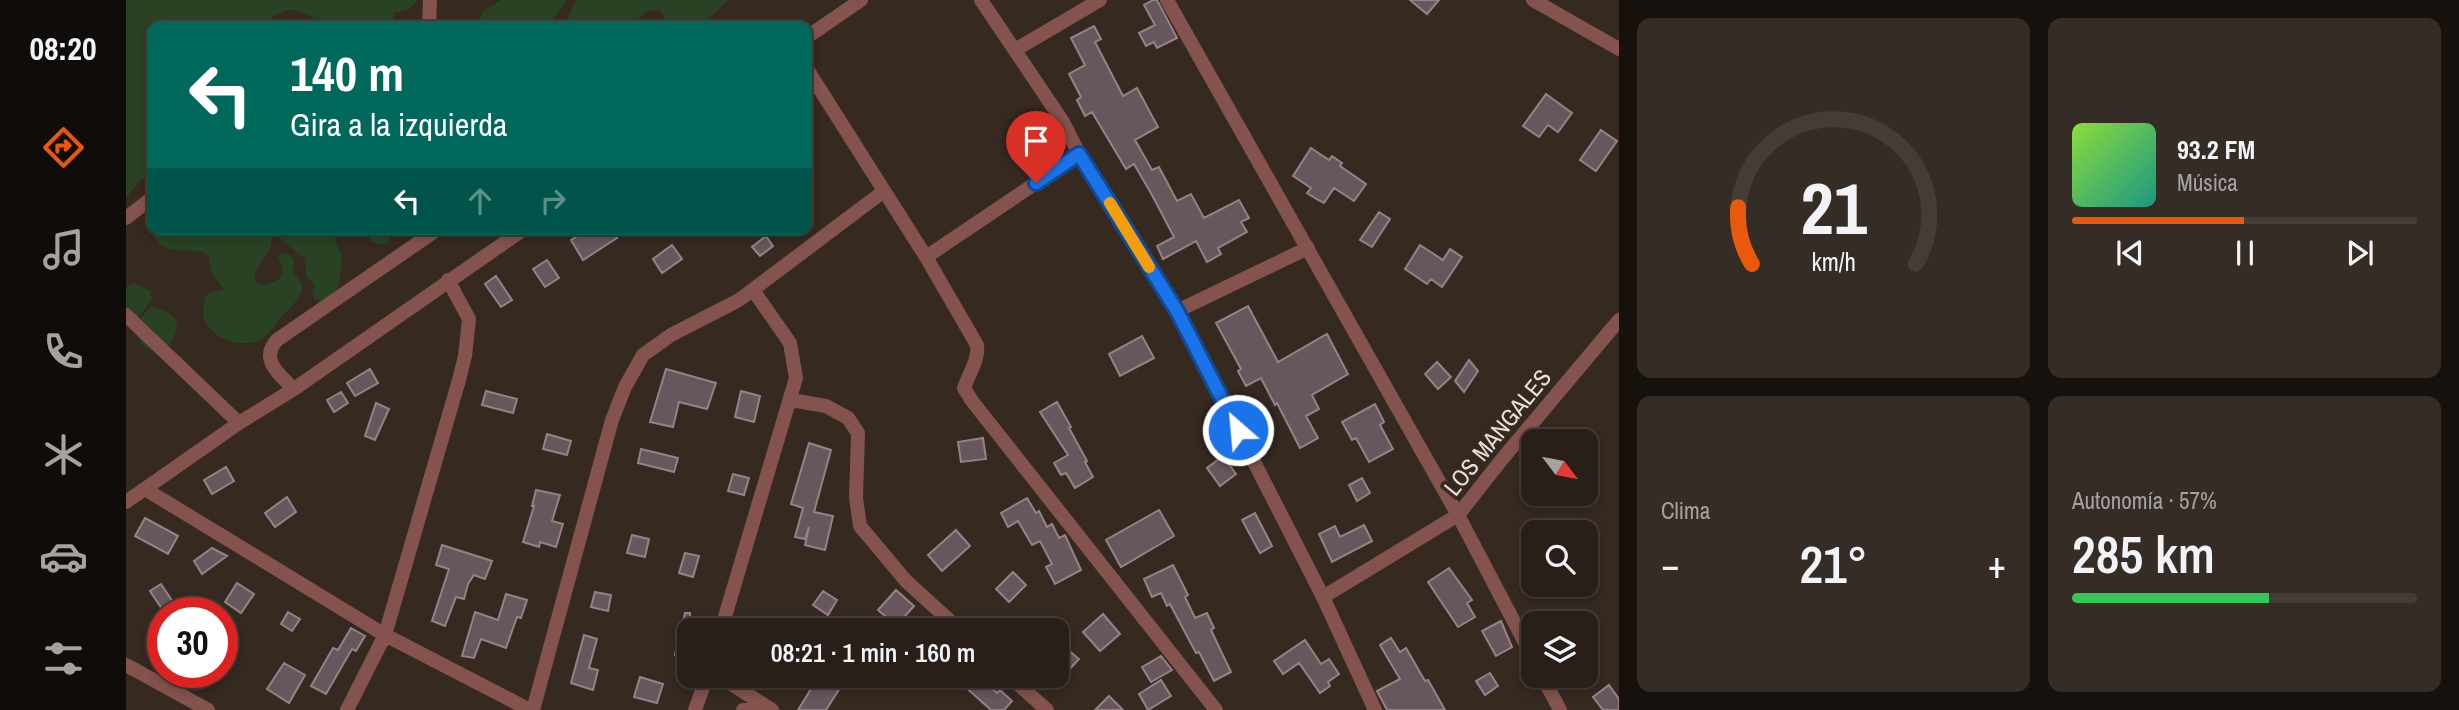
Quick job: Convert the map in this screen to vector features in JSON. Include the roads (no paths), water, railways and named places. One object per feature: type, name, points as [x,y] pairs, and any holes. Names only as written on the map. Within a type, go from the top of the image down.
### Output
[{"type":"street","points":[[429,21],[430,0]]},
{"type":"street","points":[[812,34],[861,0]]},
{"type":"street","points":[[981,0],[1063,122],[1079,154],[1177,311],[1323,597],[1375,710]]},
{"type":"street","points":[[1015,50],[1100,0]]},
{"type":"street","points":[[1167,0],[1458,515],[1521,635]]},
{"type":"street","points":[[1533,0],[1619,49]]},
{"type":"street","points":[[812,77],[926,257],[977,345],[979,356],[964,388],[972,401],[1216,710]]},
{"type":"street","points":[[926,257],[1079,154]]},
{"type":"street","points":[[145,489],[385,635],[532,710],[612,420],[625,387],[643,355],[671,335],[739,300],[884,191]]},
{"type":"street","points":[[126,218],[147,202]]},
{"type":"street","points":[[295,389],[273,368],[269,356],[271,346],[429,235]]},
{"type":"street","points":[[127,501],[239,423],[295,389],[515,235]]},
{"type":"street","points":[[1177,311],[1308,248]]},
{"type":"street","points":[[347,710],[385,635],[465,356],[468,319],[448,280]]},
{"type":"street","points":[[725,618],[796,378],[790,343],[753,290]]},
{"type":"street","points":[[126,315],[239,423]]},
{"type":"street","name":"LOS MANGALES","points":[[1323,597],[1458,515],[1619,320]]},
{"type":"street","points":[[791,400],[826,406],[848,418],[859,433],[856,498],[860,526],[906,581],[947,618]]},
{"type":"street","points":[[126,665],[208,710]]},
{"type":"street","points":[[695,710],[703,688]]},
{"type":"street","points":[[736,688],[772,710]]},
{"type":"street","points":[[1022,688],[1047,710]]},
{"type":"street","points":[[1548,688],[1560,710]]},
{"type":"street","points":[[743,710],[761,710]]}]
